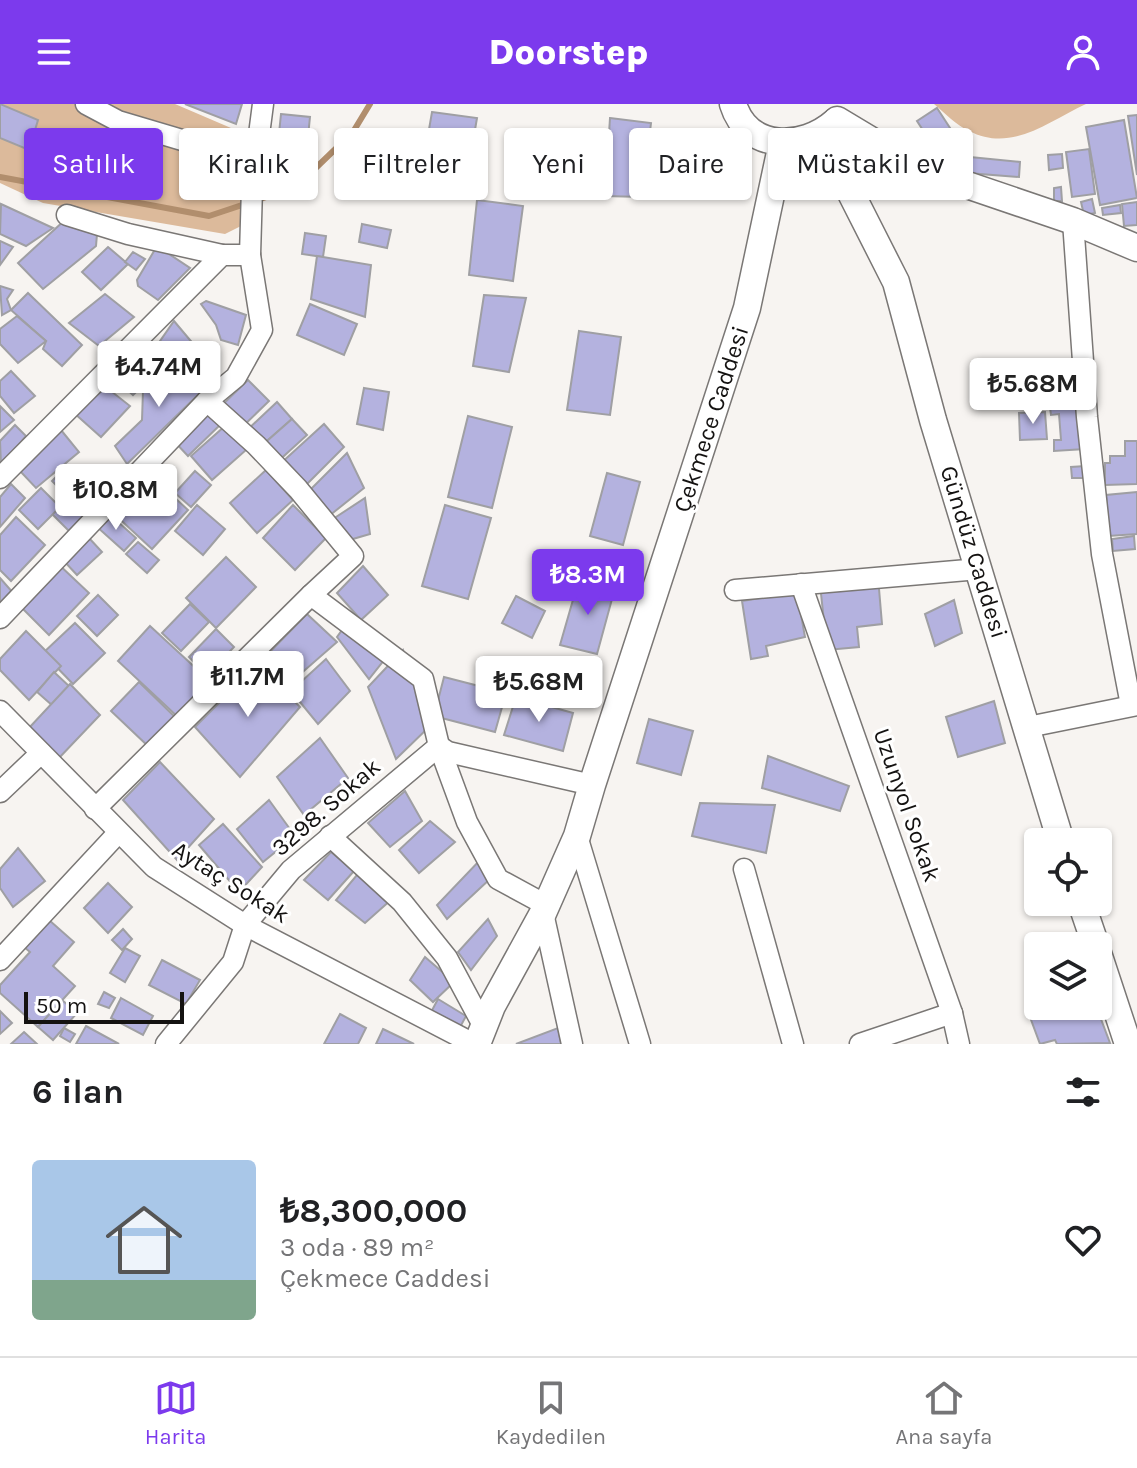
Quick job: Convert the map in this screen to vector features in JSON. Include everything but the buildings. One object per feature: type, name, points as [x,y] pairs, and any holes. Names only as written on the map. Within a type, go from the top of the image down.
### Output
[{"type":"main road","points":[[713,104],[740,115],[768,139]]},
{"type":"main road","points":[[835,119],[917,168],[1073,221],[1137,248]]},
{"type":"main road","name":"Gündüz Caddesi","points":[[835,119],[896,282],[933,420],[1057,828]]},
{"type":"main road","name":"Çekmece Caddesi","points":[[478,1038],[544,909],[577,836],[747,308],[770,200]]},
{"type":"main road","points":[[1112,995],[1128,1044]]},
{"type":"street","points":[[86,104],[118,121],[179,139]]},
{"type":"street","points":[[260,128],[263,104]]},
{"type":"street","points":[[0,618],[207,401],[236,377],[262,330],[250,255],[252,200]]},
{"type":"street","points":[[67,215],[128,234],[222,255],[250,255]]},
{"type":"street","points":[[1028,727],[1134,705],[1102,554],[1087,417],[1073,221]]},
{"type":"street","points":[[0,478],[222,255]]},
{"type":"street","points":[[95,809],[353,556],[298,489],[256,445],[207,401]]},
{"type":"street","points":[[735,590],[979,569]]},
{"type":"street","name":"Uzunyol Sokak","points":[[801,584],[952,1013],[959,1044]]},
{"type":"street","points":[[311,595],[423,679],[439,746],[467,822],[498,879],[544,909],[572,1044]]},
{"type":"street","name":"Aytaç Sokak","points":[[0,711],[154,867],[245,925],[478,1038]]},
{"type":"street","points":[[439,746],[448,752],[592,785]]},
{"type":"street","name":"3298. Sokak","points":[[166,1044],[233,962],[245,925],[291,870],[439,746]]},
{"type":"street","points":[[0,792],[41,753]]},
{"type":"street","points":[[0,960],[118,833]]},
{"type":"street","points":[[330,836],[402,902],[447,958],[478,1038]]},
{"type":"street","points":[[577,836],[640,1044]]},
{"type":"street","points":[[744,869],[793,1044]]},
{"type":"street","points":[[860,1044],[952,1013]]},
{"type":"shaded area","points":[[0,104],[175,104],[231,128],[179,128],[179,200],[246,200],[243,225],[225,234],[37,200],[163,200],[163,128],[24,128],[24,194],[0,183]]},
{"type":"shaded area","points":[[934,104],[1086,104],[1015,137],[985,137],[973,132],[973,128],[964,128]]},
{"type":"waterway","points":[[0,177],[209,216],[296,187],[353,132],[370,104]]}]
